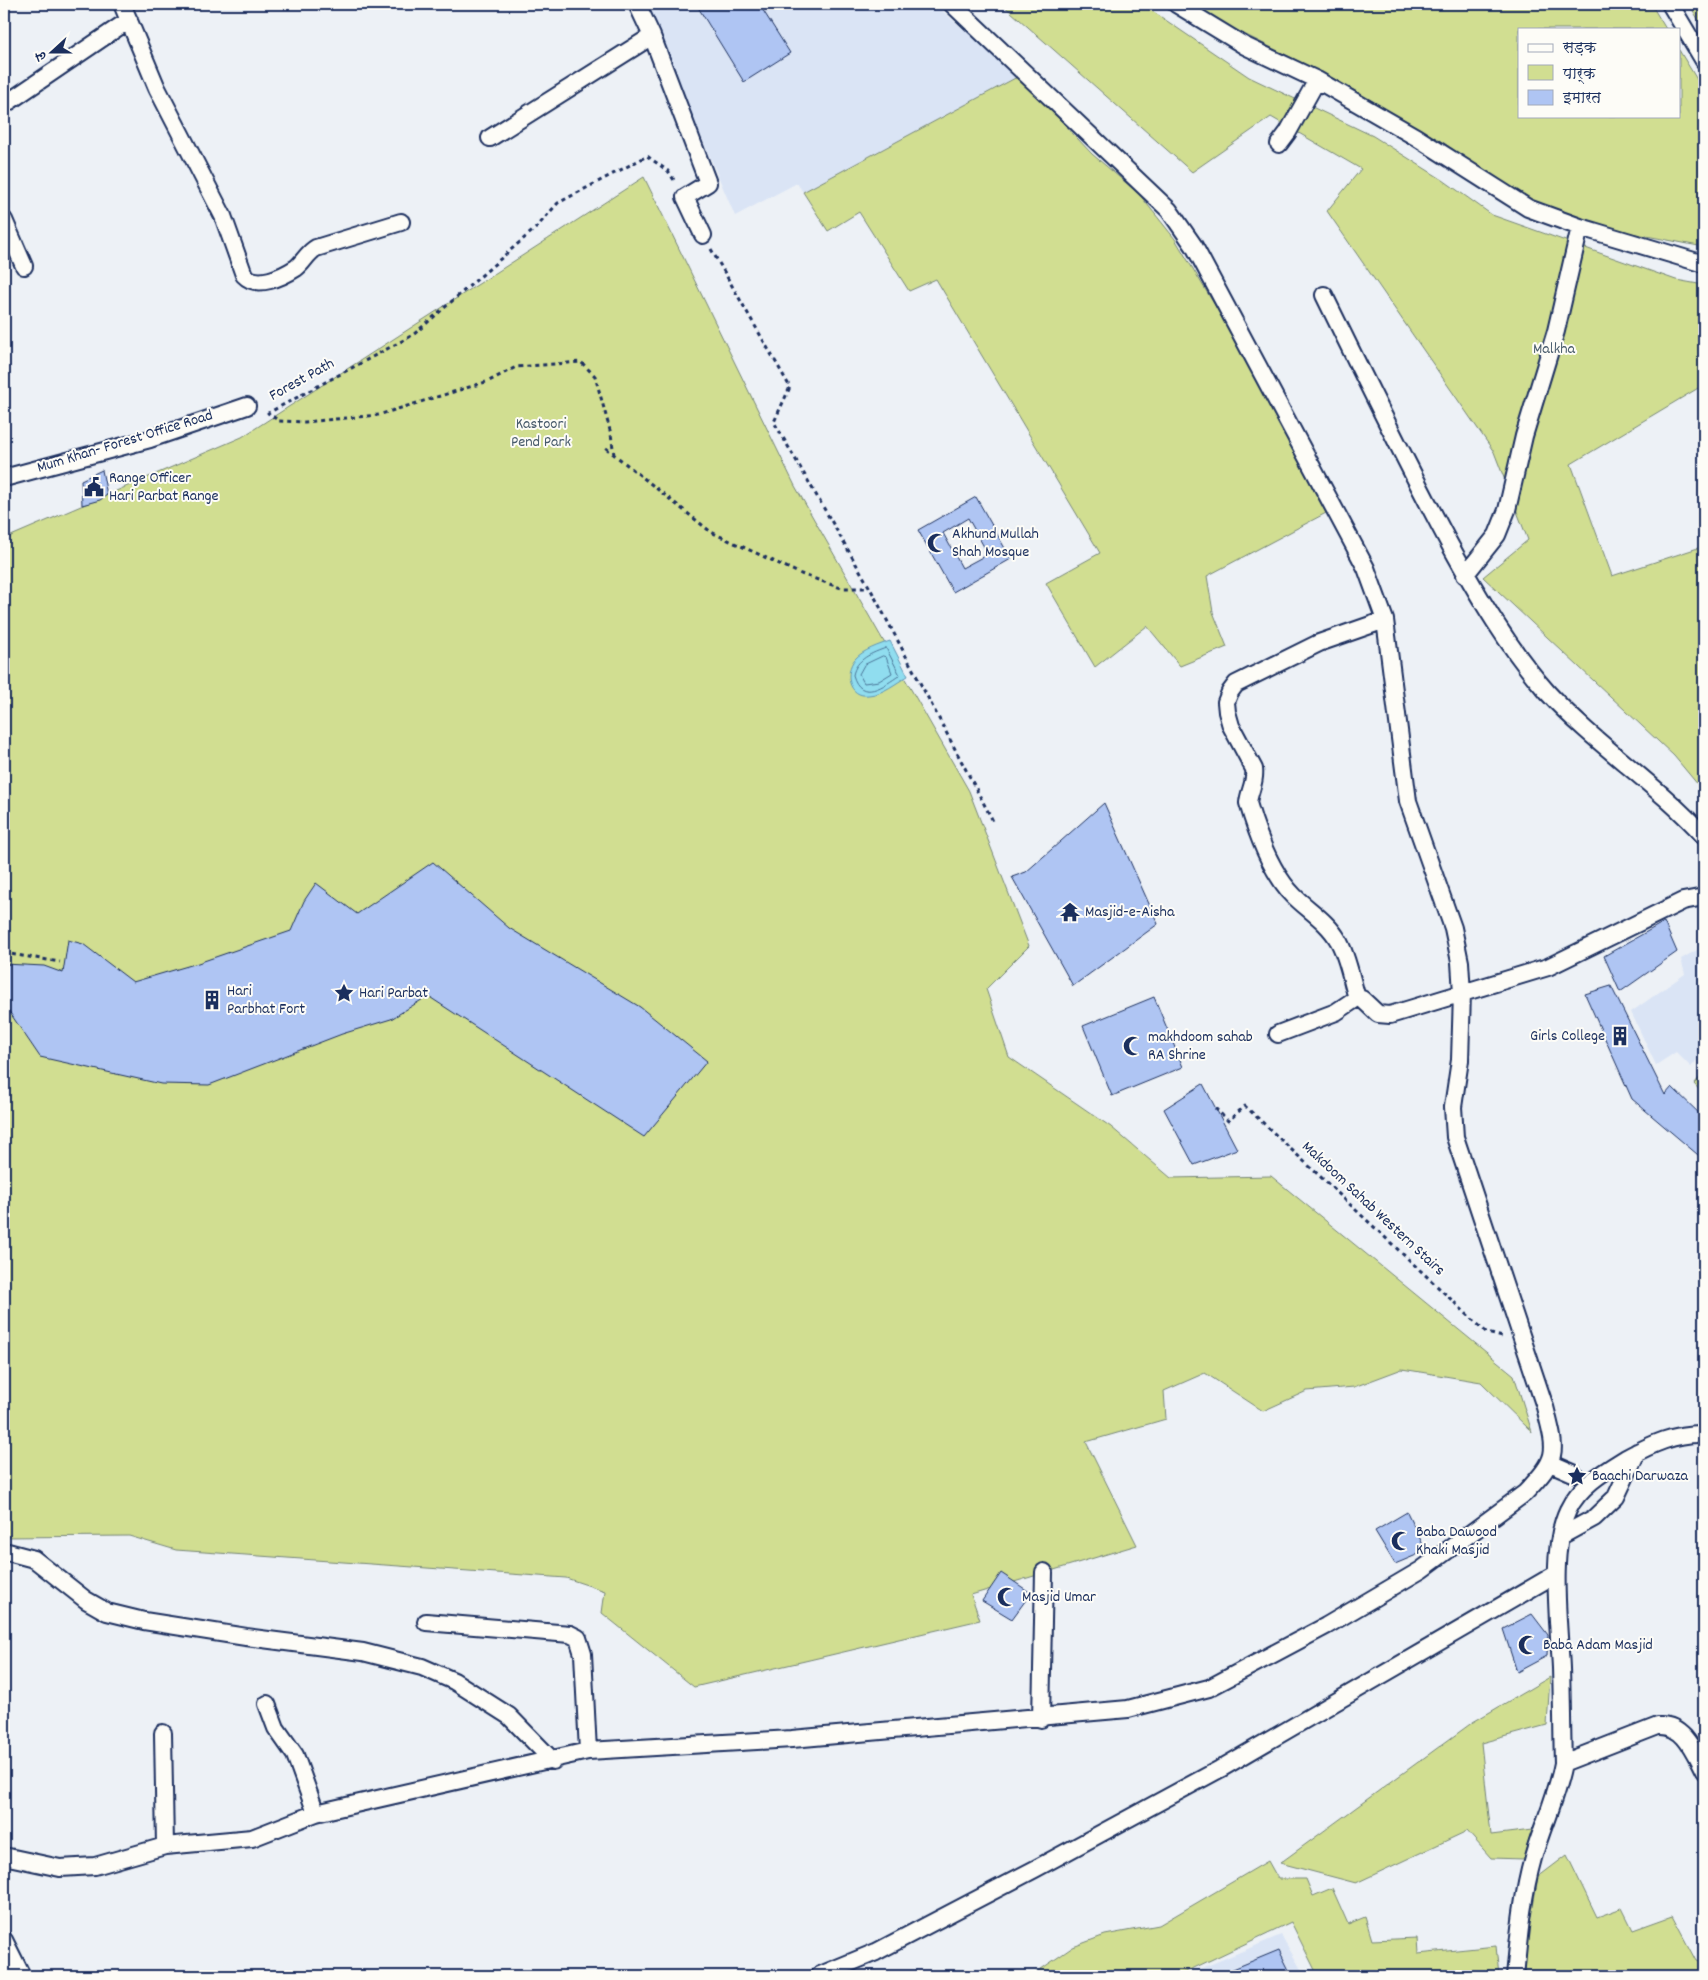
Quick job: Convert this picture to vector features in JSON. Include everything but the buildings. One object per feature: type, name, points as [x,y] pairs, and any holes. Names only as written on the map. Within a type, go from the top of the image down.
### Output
[{"type":"street","points":[[122,4],[157,88],[210,187],[223,216],[244,275],[250,281],[262,283],[295,269],[316,248],[401,222]]},
{"type":"street","points":[[637,4],[652,36],[708,183],[685,197],[703,235]]},
{"type":"street","points":[[4,1856],[60,1868],[95,1866],[165,1846],[252,1838],[316,1812],[470,1777],[553,1761],[588,1751],[792,1739],[1042,1719],[1128,1709],[1209,1688],[1326,1626],[1421,1570],[1525,1494],[1553,1458],[1553,1438],[1454,1137],[1453,1107],[1460,1060],[1462,993],[1460,962],[1452,928],[1408,801],[1385,620],[1366,568],[1194,246],[1169,210],[952,4]]},
{"type":"street","points":[[1176,4],[1245,46],[1317,80],[1416,137],[1528,208],[1580,227],[1704,264]]},
{"type":"street","points":[[1670,4],[1704,61]]},
{"type":"street","points":[[4,105],[129,20]]},
{"type":"street","points":[[490,138],[652,36]]},
{"type":"street","points":[[1279,144],[1317,80]]},
{"type":"street","points":[[4,220],[24,266]]},
{"type":"street","points":[[1465,575],[1496,535],[1507,510],[1524,436],[1556,331],[1580,227]]},
{"type":"street","points":[[1324,295],[1406,463],[1465,575],[1520,657],[1548,692],[1575,719],[1662,795],[1704,836]]},
{"type":"street","name":"Mum Khan- Forest Office Road","points":[[4,478],[150,439],[247,406]]},
{"type":"street","points":[[1357,998],[1337,938],[1292,894],[1278,875],[1265,848],[1248,803],[1256,777],[1254,769],[1231,726],[1226,702],[1230,692],[1245,679],[1319,644],[1385,620]]},
{"type":"street","points":[[1278,1034],[1336,1012],[1357,998],[1362,999],[1374,1011],[1384,1015],[1548,967],[1683,901],[1704,897]]},
{"type":"street","points":[[1550,1463],[1581,1479],[1601,1473],[1668,1437],[1704,1434]]},
{"type":"street","points":[[1561,1536],[1594,1518],[1616,1497],[1637,1452]]},
{"type":"street","points":[[1516,1976],[1526,1889],[1534,1857],[1560,1781],[1563,1762],[1556,1574],[1561,1536],[1568,1510],[1581,1479]]},
{"type":"street","points":[[4,1551],[34,1559],[86,1600],[107,1612],[144,1621],[227,1634],[363,1652],[422,1667],[454,1681],[508,1716],[553,1761]]},
{"type":"street","points":[[1042,1719],[1044,1572]]},
{"type":"street","points":[[818,1976],[885,1947],[1036,1869],[1220,1769],[1556,1574]]},
{"type":"street","points":[[426,1622],[570,1634],[578,1638],[583,1654],[588,1751]]},
{"type":"street","points":[[267,1704],[276,1728],[295,1755],[316,1812]]},
{"type":"street","points":[[1563,1762],[1665,1725],[1679,1732],[1688,1740],[1704,1771]]},
{"type":"street","points":[[163,1733],[165,1846]]},
{"type":"street","points":[[5,1945],[22,1976]]},
{"type":"path","name":"Forest Path","points":[[614,455],[611,434],[595,376],[581,362],[516,367],[490,381],[378,414],[306,422],[279,422],[268,413],[413,335],[536,228],[558,203],[647,156],[668,171],[685,197]]},
{"type":"path","points":[[703,235],[790,387],[774,422],[870,588],[993,821]]},
{"type":"path","points":[[606,448],[711,532],[801,574],[841,588],[870,588]]},
{"type":"path","points":[[4,953],[60,962]]},
{"type":"path","name":"Makdoom Sahab Western Stairs","points":[[1215,1108],[1228,1121],[1245,1106],[1487,1333],[1522,1342]]},
{"type":"shaded area","points":[[645,4],[934,4],[1019,76],[803,192],[797,183],[735,216]]},
{"type":"shaded area","points":[[1704,946],[1704,1052],[1691,1067],[1676,1052],[1656,1065],[1631,1012],[1685,974],[1681,959]]},
{"type":"shaded area","points":[[1281,1935],[1305,1976],[1183,1976]]},
{"type":"green space","name":"Malkha","points":[[1002,4],[1142,4],[1249,77],[1373,136],[1443,180],[1492,215],[1676,280],[1704,285],[1704,394],[1700,387],[1571,464],[1612,576],[1704,546],[1704,792],[1674,756],[1483,577],[1528,540],[1494,452],[1327,211],[1361,169],[1271,117],[1192,172]]},
{"type":"green space","points":[[1184,4],[1651,4],[1665,28],[1518,28],[1518,118],[1680,118],[1680,52],[1704,91],[1704,247],[1605,228],[1537,208],[1444,143],[1336,80]]},
{"type":"green space","points":[[1689,4],[1704,4],[1704,29]]},
{"type":"green space","points":[[1019,76],[1092,154],[1139,194],[1175,239],[1228,327],[1326,513],[1207,576],[1213,612],[1227,647],[1180,666],[1147,626],[1095,667],[1046,583],[1100,553],[936,279],[909,291],[859,212],[828,231],[803,192]]},
{"type":"green space","name":"Hari Parbat","points":[[644,177],[795,486],[969,791],[1029,946],[986,989],[1009,1057],[1111,1127],[1171,1178],[1271,1176],[1514,1375],[1532,1432],[1481,1382],[1402,1369],[1354,1387],[1307,1391],[1263,1411],[1205,1373],[1164,1391],[1166,1419],[1086,1442],[1137,1545],[971,1595],[980,1620],[694,1687],[602,1613],[605,1591],[566,1578],[176,1550],[129,1536],[4,1537],[4,539],[242,437]]},
{"type":"green space","points":[[1704,1073],[1704,1095],[1694,1084]]},
{"type":"green space","points":[[1550,1677],[1547,1725],[1481,1743],[1491,1835],[1532,1830],[1523,1859],[1491,1858],[1467,1831],[1356,1883],[1280,1863],[1473,1722]]},
{"type":"green space","points":[[1567,1855],[1597,1917],[1622,1908],[1633,1930],[1672,1916],[1696,1961],[1704,1963],[1704,1970],[1700,1976],[1525,1976],[1527,1940],[1538,1877]]},
{"type":"green space","points":[[1268,1861],[1278,1879],[1306,1879],[1313,1896],[1332,1888],[1348,1924],[1365,1917],[1372,1940],[1417,1938],[1418,1954],[1496,1946],[1499,1976],[1318,1976],[1291,1922],[1177,1976],[1031,1976],[1073,1947],[1105,1935],[1159,1925]]},
{"type":"water","points":[[890,641],[908,676],[879,693],[862,695],[856,692],[852,688],[849,677],[855,659],[867,650]]},
{"type":"place","name":"Range Officer Hari Parbat Range","points":[[94,487]]},
{"type":"place","name":"Akhund Mullah Shah Mosque","points":[[937,543]]},
{"type":"place","name":"Masjid-e-Aisha","points":[[1070,912]]},
{"type":"place","name":"Hari Parbat","points":[[344,993]]},
{"type":"place","name":"Hari Parbhat Fort","points":[[212,1000]]},
{"type":"place","name":"Girls College","points":[[1620,1036]]},
{"type":"place","name":"makhdoom sahab RA Shrine","points":[[1133,1046]]},
{"type":"place","name":"Baachi Darwaza","points":[[1577,1476]]},
{"type":"place","name":"Baba Dawood Khaki Masjid","points":[[1401,1541]]},
{"type":"place","name":"Masjid Umar","points":[[1007,1597]]},
{"type":"place","name":"Baba Adam Masjid","points":[[1528,1645]]},
{"type":"park label","name":"Kastoori Pend Park","points":[[541,433]]}]
